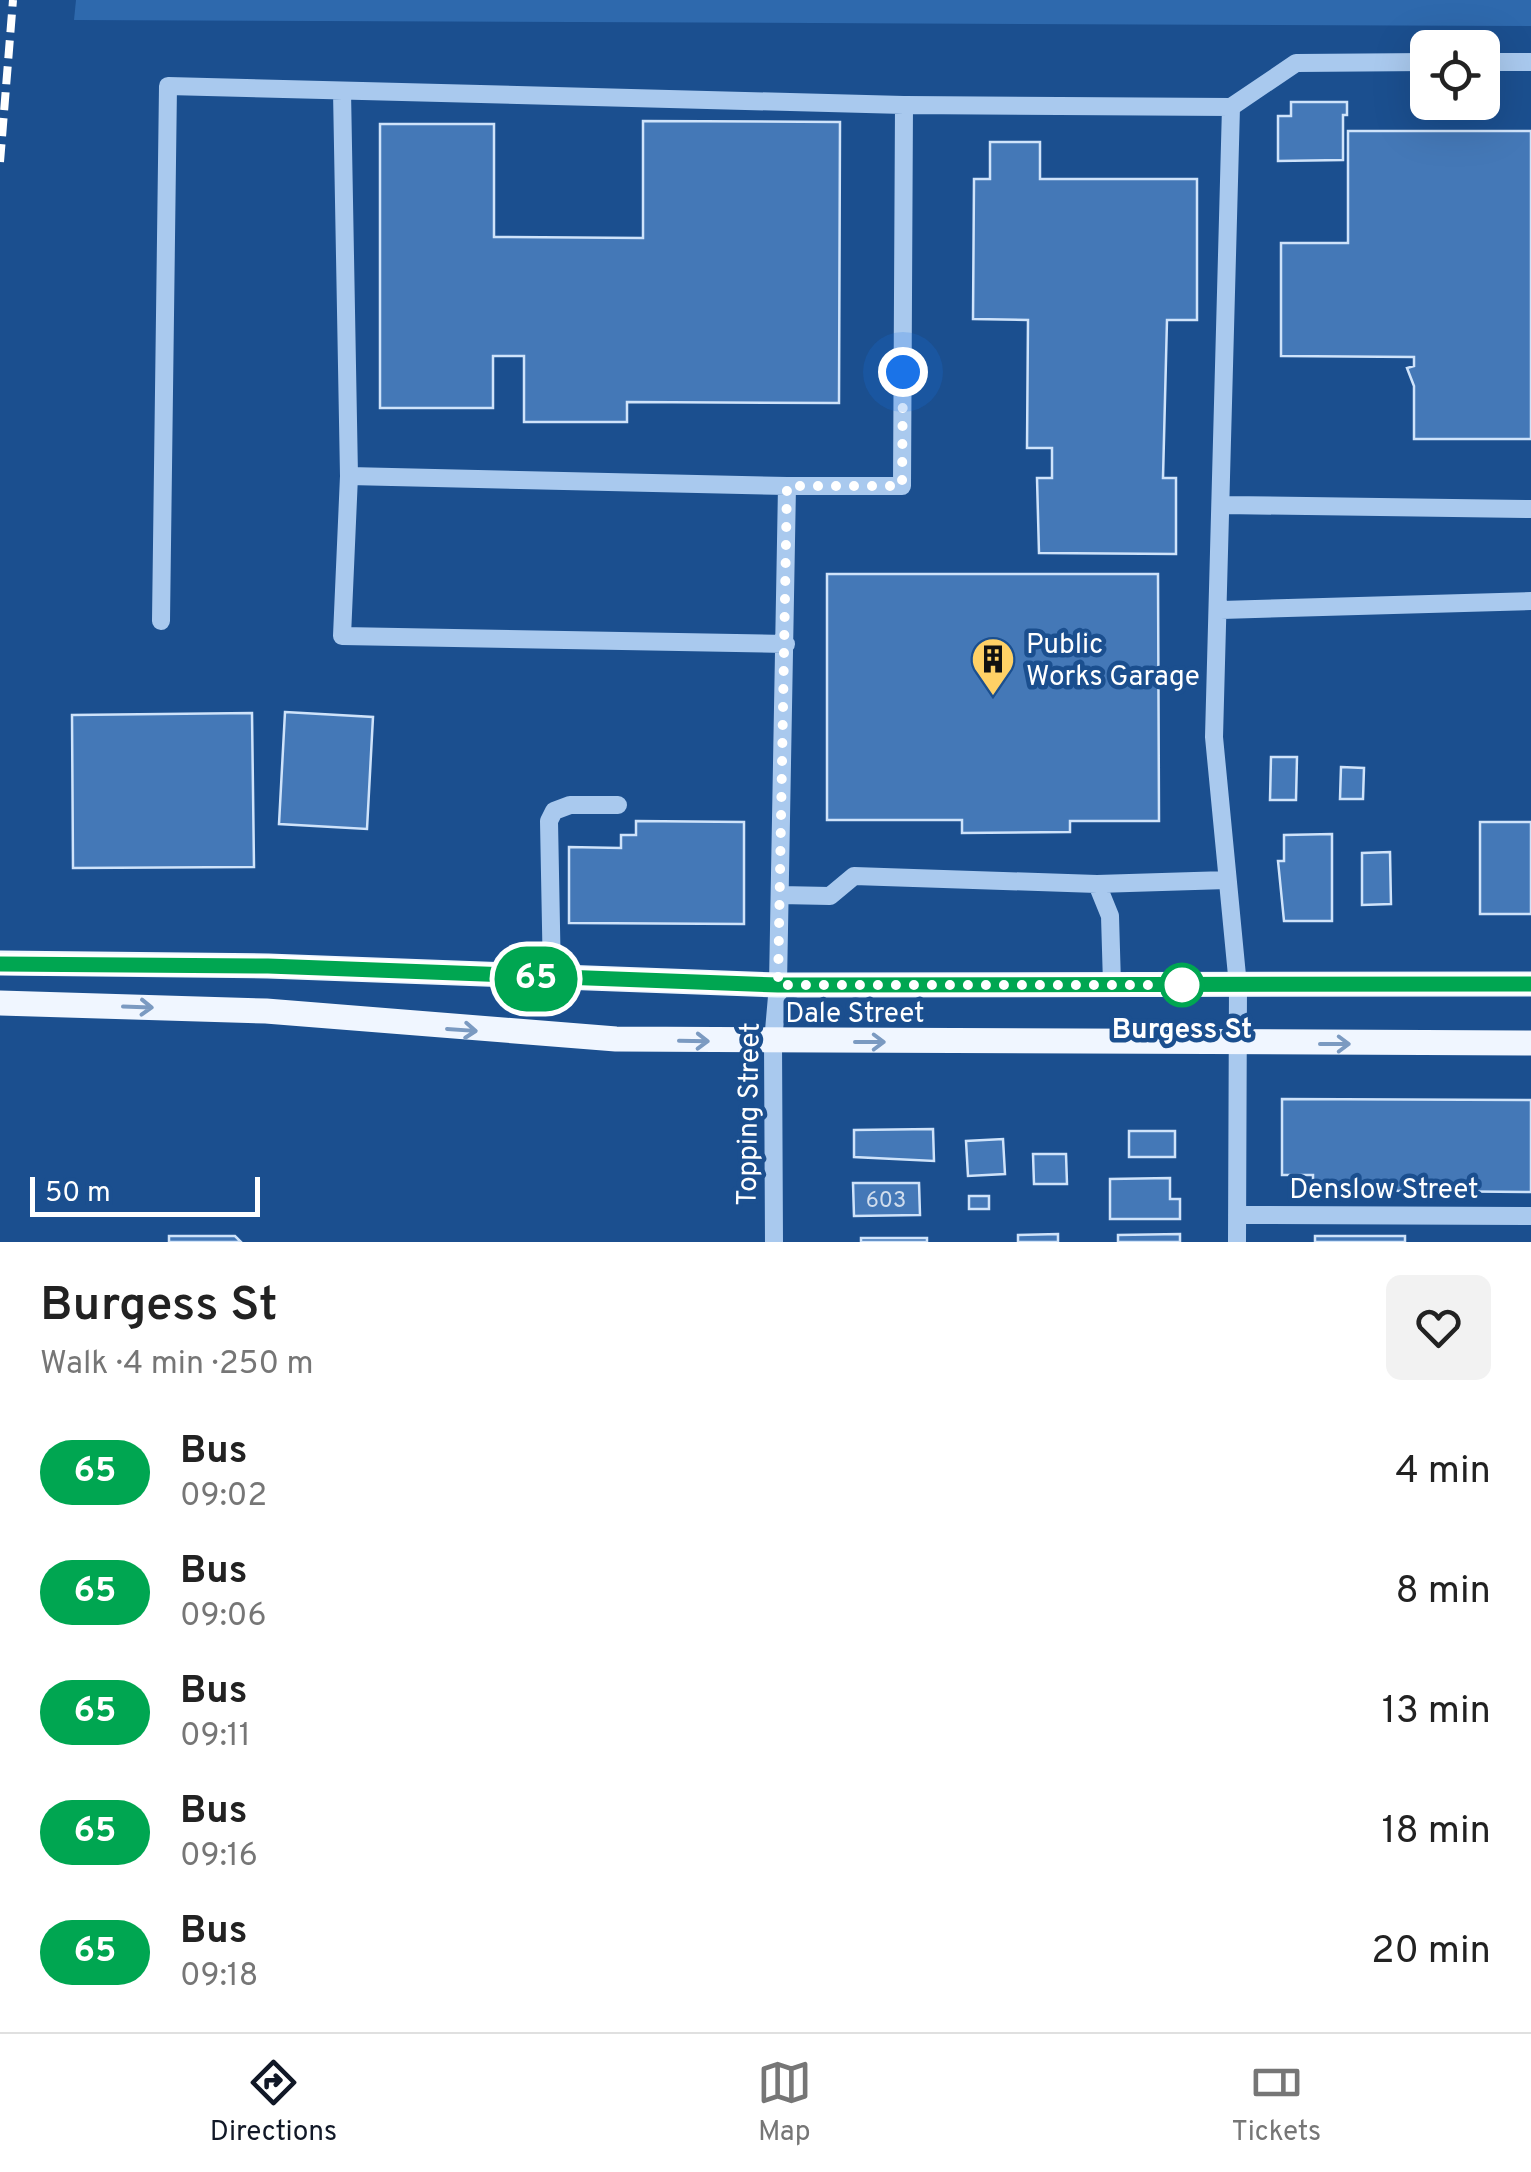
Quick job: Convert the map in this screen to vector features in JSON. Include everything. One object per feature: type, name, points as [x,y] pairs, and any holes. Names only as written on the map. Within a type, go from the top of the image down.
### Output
[{"type":"main road","name":"Dale Street","points":[[0,964],[268,966],[778,985],[1531,984]]},
{"type":"main road","name":"Dale Street","points":[[0,1003],[266,1011],[602,1039],[1531,1043]]},
{"type":"street","points":[[161,622],[168,86],[904,105],[1231,108],[1296,62],[1410,62]]},
{"type":"street","points":[[1500,62],[1531,62]]},
{"type":"street","points":[[342,91],[349,476],[342,636],[786,644]]},
{"type":"street","points":[[349,476],[902,486],[904,105]]},
{"type":"street","points":[[1231,108],[1224,505],[1214,737],[1238,986],[1237,1242]]},
{"type":"street","name":"Topping Street","points":[[774,1242],[773,1042],[784,747],[787,486]]},
{"type":"street","points":[[1224,505],[1531,509]]},
{"type":"street","points":[[1220,610],[1531,602]]},
{"type":"street","points":[[552,979],[549,821],[554,811],[570,806],[618,805]]},
{"type":"street","points":[[780,895],[830,896],[854,876],[1097,884],[1227,880]]},
{"type":"street","points":[[1097,884],[1110,916],[1112,984]]},
{"type":"street","name":"Denslow Street","points":[[1237,1216],[1531,1216]]},
{"type":"shaded area","points":[[76,0],[1531,0],[1531,26],[74,20]]},
{"type":"building","points":[[1291,102],[1347,102],[1347,115],[1343,115],[1343,160],[1278,161],[1278,116],[1291,116]]},
{"type":"building","points":[[643,121],[840,122],[839,403],[627,402],[627,422],[524,422],[524,356],[493,356],[493,408],[380,408],[380,124],[494,124],[494,237],[643,238]]},
{"type":"building","points":[[1348,131],[1531,131],[1531,439],[1414,439],[1414,386],[1407,368],[1414,366],[1414,357],[1281,356],[1281,243],[1348,243]]},
{"type":"building","points":[[990,142],[1040,142],[1040,179],[1197,179],[1197,320],[1167,320],[1163,478],[1176,478],[1176,554],[1039,553],[1037,478],[1052,478],[1052,448],[1027,448],[1028,320],[973,319],[974,179],[990,179]]},
{"type":"building","name":"Public Works Garage","points":[[827,574],[1158,574],[1159,821],[1070,821],[1070,832],[962,833],[962,820],[827,820]]},
{"type":"building","points":[[285,712],[373,717],[367,829],[279,824]]},
{"type":"building","points":[[252,713],[254,867],[73,868],[72,715]]},
{"type":"building","points":[[1271,757],[1297,757],[1296,800],[1270,800]]},
{"type":"building","points":[[1341,767],[1364,768],[1363,799],[1340,799]]},
{"type":"building","points":[[636,821],[744,822],[744,924],[569,923],[569,847],[621,848],[621,835],[636,835]]},
{"type":"building","points":[[1480,822],[1531,822],[1531,914],[1480,914]]},
{"type":"building","points":[[1332,834],[1332,921],[1284,921],[1278,861],[1284,861],[1284,835]]},
{"type":"building","points":[[1390,852],[1391,904],[1362,905],[1362,853]]},
{"type":"building","points":[[1282,1099],[1531,1100],[1531,1192],[1313,1190],[1313,1175],[1282,1175]]},
{"type":"building","points":[[933,1129],[934,1161],[854,1157],[854,1130]]},
{"type":"building","points":[[1129,1131],[1175,1131],[1175,1157],[1129,1157]]},
{"type":"building","points":[[1003,1139],[1005,1174],[968,1176],[966,1141]]},
{"type":"building","points":[[1033,1154],[1066,1154],[1067,1184],[1034,1184]]},
{"type":"building","points":[[1170,1178],[1170,1199],[1180,1199],[1180,1219],[1110,1219],[1110,1179]]},
{"type":"building","points":[[853,1183],[919,1183],[920,1215],[854,1216]]},
{"type":"building","points":[[969,1196],[989,1196],[989,1209],[969,1209]]},
{"type":"building","points":[[1058,1234],[1058,1242],[1018,1242],[1018,1235]]},
{"type":"building","points":[[1180,1234],[1180,1242],[1118,1242],[1118,1235]]},
{"type":"building","points":[[169,1236],[235,1236],[241,1242],[169,1242]]},
{"type":"building","points":[[1315,1236],[1405,1236],[1405,1242],[1315,1242]]},
{"type":"building","points":[[861,1238],[927,1238],[927,1242],[861,1242]]},
{"type":"railway","points":[[0,162],[13,0]]},
{"type":"bus line","name":"65","points":[[0,964],[268,966],[434,976],[778,985],[1531,984]]},
{"type":"place","name":"Public Works Garage","points":[[993,697]]},
{"type":"place","name":"Burgess St","points":[[1182,985]]},
{"type":"route","points":[[903,372],[902,486],[787,486],[778,985],[1182,985]]}]
